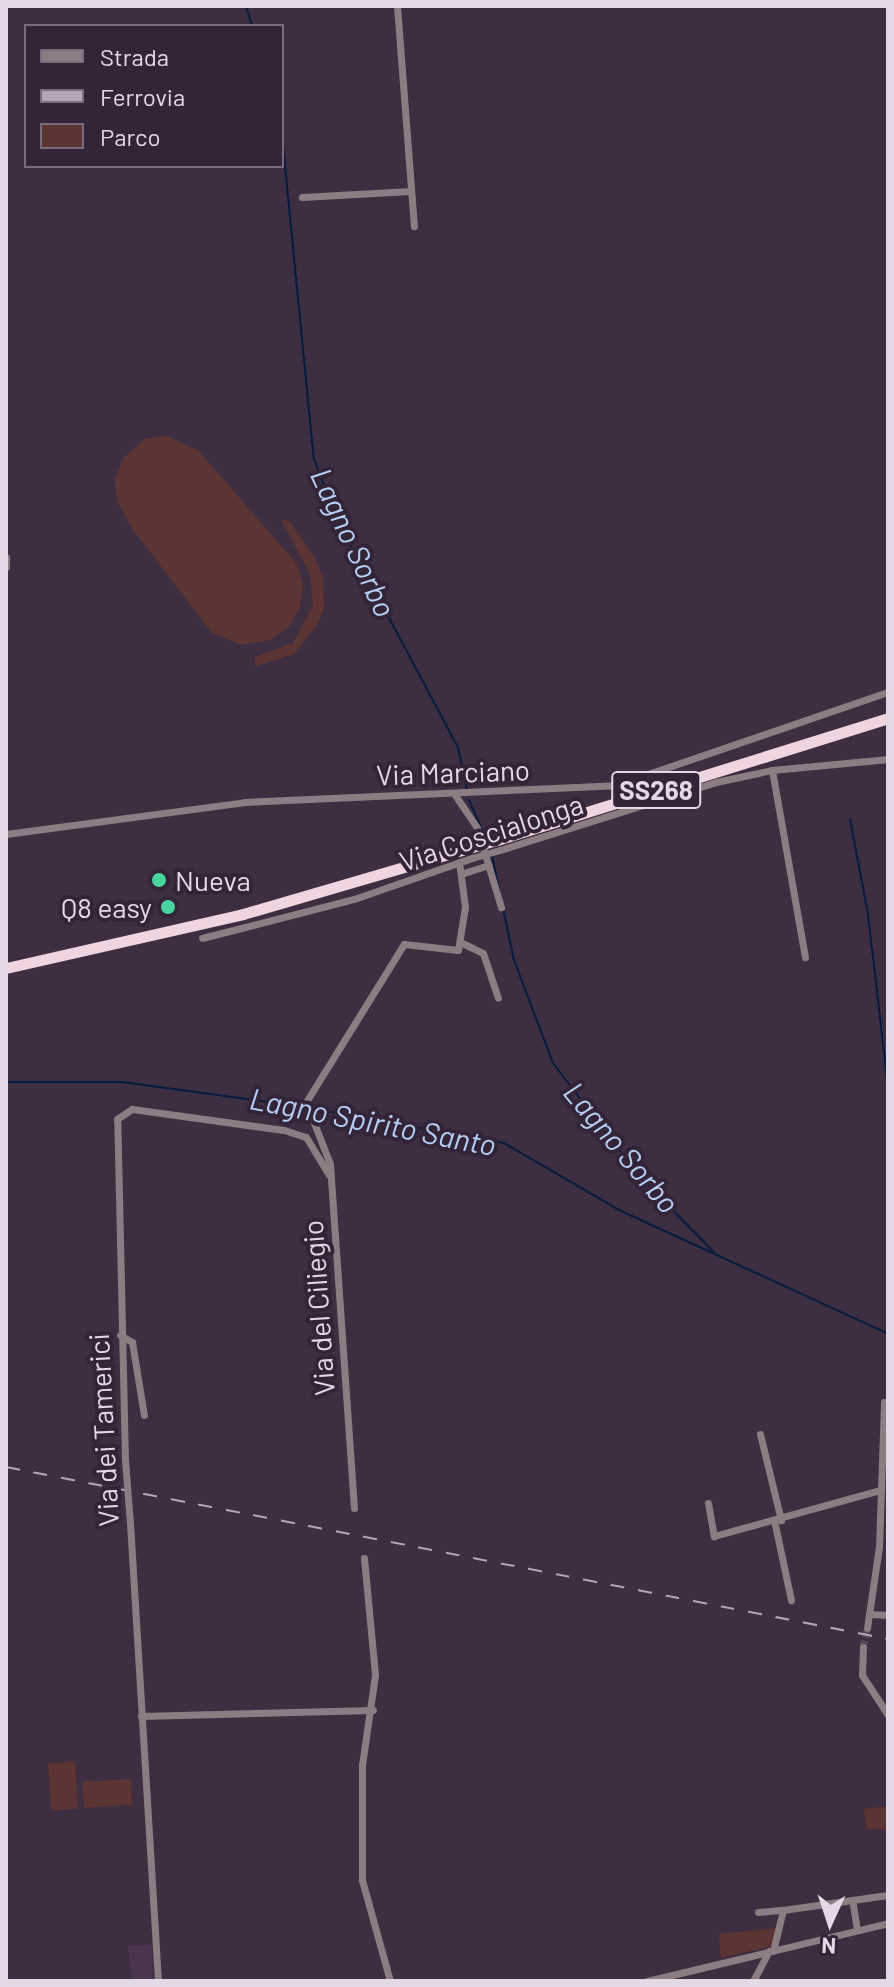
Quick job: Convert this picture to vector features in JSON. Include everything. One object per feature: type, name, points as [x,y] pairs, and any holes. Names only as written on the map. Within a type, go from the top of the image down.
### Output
[{"type":"highway","name":"SS268","points":[[6,968],[254,911],[472,853],[888,718]]},
{"type":"street","points":[[397,6],[414,226]]},
{"type":"street","points":[[302,197],[411,191]]},
{"type":"street","points":[[6,557],[6,567]]},
{"type":"street","name":"Via Marciano","points":[[6,834],[245,802],[455,795],[638,781],[888,692]]},
{"type":"street","name":"Via Coscialonga","points":[[499,845],[716,782],[772,770],[888,759]]},
{"type":"street","points":[[772,770],[805,957]]},
{"type":"street","points":[[455,795],[477,828],[501,907]]},
{"type":"street","name":"Via Coscialonga","points":[[202,938],[354,899],[459,862],[472,853]]},
{"type":"street","points":[[459,862],[465,907],[460,942],[483,953],[498,998]]},
{"type":"street","points":[[461,874],[489,865]]},
{"type":"street","name":"Via del Ciliegio","points":[[354,1508],[340,1258],[326,1150],[309,1111],[308,1097],[404,944],[452,951],[460,942]]},
{"type":"street","name":"Via dei Tamerici","points":[[158,1981],[125,1460],[114,1131],[121,1114],[132,1109],[295,1133],[313,1145],[330,1177]]},
{"type":"street","points":[[120,1335],[132,1342],[144,1415]]},
{"type":"street","points":[[867,1628],[884,1519],[880,1490],[885,1442],[884,1402]]},
{"type":"street","points":[[760,1434],[791,1600]]},
{"type":"street","points":[[708,1503],[714,1536],[880,1490]]},
{"type":"street","points":[[364,1558],[375,1675],[373,1710],[362,1765],[362,1880],[390,1981]]},
{"type":"street","points":[[870,1614],[888,1615]]},
{"type":"street","points":[[863,1647],[862,1675],[888,1715]]},
{"type":"street","points":[[141,1716],[373,1710]]},
{"type":"street","points":[[758,1912],[888,1895]]},
{"type":"street","points":[[852,1900],[857,1930]]},
{"type":"street","points":[[753,1981],[771,1951],[783,1910]]},
{"type":"street","points":[[647,1981],[888,1923]]},
{"type":"shaded area","points":[[152,1945],[153,1981],[132,1981],[128,1946]]},
{"type":"green space","points":[[167,436],[199,451],[297,564],[303,585],[300,607],[289,627],[271,640],[241,645],[212,633],[133,530],[117,501],[115,479],[123,458],[145,439]]},
{"type":"green space","points":[[281,520],[289,521],[314,556],[323,577],[324,607],[318,624],[294,654],[256,666],[254,657],[293,643],[313,605],[310,574]]},
{"type":"green space","points":[[75,1761],[78,1809],[51,1810],[48,1763]]},
{"type":"green space","points":[[131,1779],[132,1805],[84,1808],[82,1782]]},
{"type":"green space","points":[[888,1806],[888,1830],[866,1829],[864,1809]]},
{"type":"green space","points":[[777,1928],[772,1946],[721,1958],[719,1934]]},
{"type":"waterway","name":"Lagno Sorbo","points":[[246,6],[251,24]]},
{"type":"waterway","name":"Lagno Sorbo","points":[[284,155],[314,459],[337,520],[458,748],[467,789]]},
{"type":"waterway","name":"Lagno Sorbo","points":[[469,800],[486,839]]},
{"type":"waterway","points":[[850,819],[868,914],[888,1087]]},
{"type":"waterway","name":"Lagno Sorbo","points":[[492,856],[514,960],[553,1063],[640,1177],[714,1252]]},
{"type":"waterway","name":"Lagno Spirito Santo","points":[[6,1082],[122,1082],[304,1107]]},
{"type":"waterway","name":"Lagno Spirito Santo","points":[[310,1108],[504,1143],[619,1210],[888,1334]]},
{"type":"tunnel","points":[[863,1647],[867,1628]]},
{"type":"railway","points":[[6,1467],[888,1639]]},
{"type":"place","name":"Nueva","points":[[159,880]]},
{"type":"place","name":"Q8 easy","points":[[168,907]]}]
